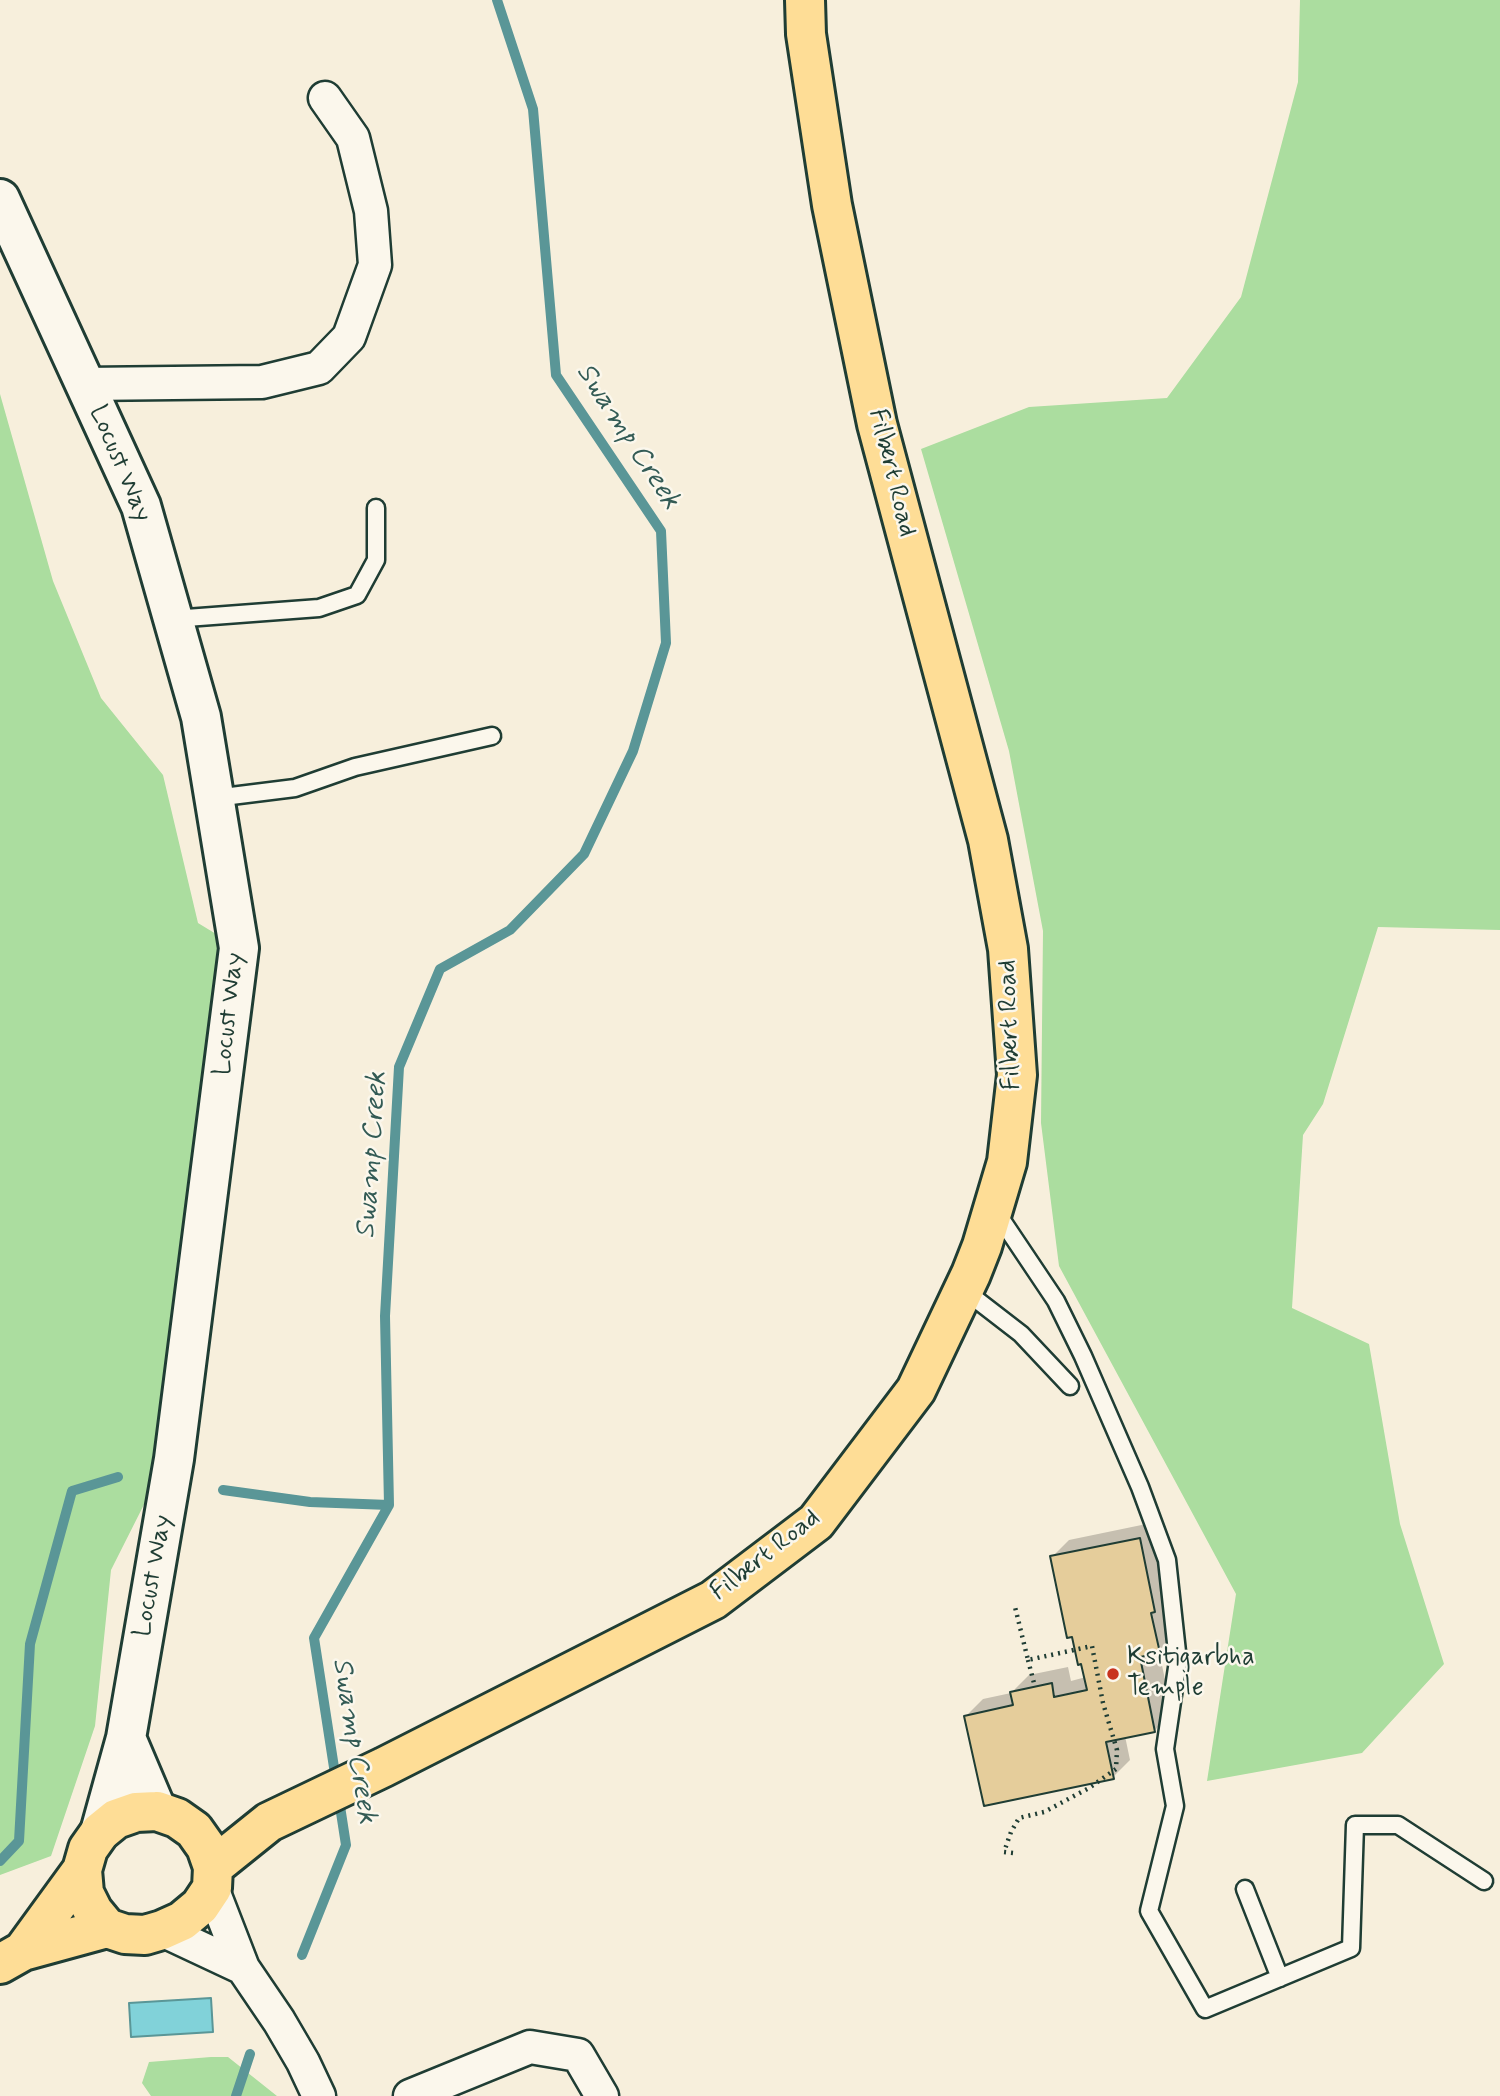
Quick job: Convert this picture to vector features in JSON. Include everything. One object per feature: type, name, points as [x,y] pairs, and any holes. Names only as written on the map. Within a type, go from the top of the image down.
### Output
[{"type":"main road","name":"Filbert Road","points":[[194,1830],[269,1822],[384,1768],[713,1600],[816,1522],[916,1390],[982,1246],[1007,1162],[1017,1075],[1008,949],[988,840],[877,424],[832,205],[806,34],[805,0]]},
{"type":"main road","name":"Locust Way","points":[[0,200],[141,506],[201,717],[239,948],[174,1459],[126,1738],[100,1832]]},
{"type":"main road","points":[[126,1738],[157,1811]]},
{"type":"main road","points":[[157,1811],[177,1818],[194,1830],[206,1847],[212,1878],[200,1906],[182,1921],[145,1935],[125,1934],[107,1928],[93,1911],[84,1893],[82,1870],[88,1849],[100,1832],[116,1819],[136,1812],[157,1811]]},
{"type":"main road","name":"Filbert Road","points":[[212,1878],[269,1822]]},
{"type":"main road","points":[[11,1957],[82,1870]]},
{"type":"main road","points":[[11,1957],[107,1928]]},
{"type":"street","points":[[85,384],[262,383],[319,368],[349,337],[375,265],[371,211],[353,138],[325,98]]},
{"type":"street","points":[[212,1878],[243,1968],[285,2031],[318,2096]]},
{"type":"street","points":[[162,1930],[243,1968]]},
{"type":"street","points":[[410,2096],[530,2047],[578,2055],[601,2096]]},
{"type":"lane","points":[[173,619],[320,608],[357,595],[376,560],[376,509]]},
{"type":"lane","points":[[215,797],[295,788],[355,767],[492,736]]},
{"type":"lane","points":[[993,1208],[1056,1301],[1078,1345],[1140,1487],[1167,1560],[1178,1661],[1165,1749],[1175,1806],[1149,1911],[1205,2009],[1351,1948],[1355,1825],[1398,1825],[1484,1881]]},
{"type":"lane","points":[[964,1290],[1021,1334],[1070,1386]]},
{"type":"lane","points":[[1245,1889],[1280,1978]]},
{"type":"path","points":[[1015,1607],[1035,1687]]},
{"type":"path","points":[[1013,1853],[1004,1852],[1019,1818],[1044,1812],[1089,1788],[1116,1769],[1116,1750],[1091,1646],[1028,1660]]},
{"type":"green space","points":[[1300,0],[1500,0],[1500,930],[1378,927],[1323,1104],[1303,1135],[1292,1308],[1369,1344],[1400,1524],[1444,1664],[1362,1753],[1207,1781],[1236,1594],[1059,1266],[1041,1123],[1043,931],[1009,751],[921,449],[1029,407],[1167,398],[1241,297],[1298,82]]},
{"type":"green space","points":[[0,394],[53,581],[101,698],[163,775],[198,923],[239,948],[177,1439],[111,1570],[95,1726],[51,1856],[0,1875]]},
{"type":"green space","points":[[228,2057],[277,2096],[151,2096],[142,2083],[149,2062]]},
{"type":"water","points":[[211,1998],[213,2032],[131,2037],[129,2003]]},
{"type":"building","name":"Ksitigarbha Temple","points":[[1140,1538],[1160,1653],[1140,1657],[1155,1732],[1106,1742],[1114,1779],[984,1806],[964,1716],[1013,1705],[1010,1692],[1052,1683],[1054,1697],[1087,1690],[1072,1637],[1067,1638],[1050,1556]]},
{"type":"waterway","name":"Swamp Creek","points":[[302,1955],[346,1845],[314,1638],[389,1505],[385,1316],[399,1067],[440,969],[510,930],[584,854],[633,751],[666,643],[661,531],[556,375],[533,109],[497,0]]},
{"type":"waterway","points":[[0,1861],[19,1841],[30,1644],[72,1491],[118,1477]]},
{"type":"waterway","points":[[223,1490],[310,1502],[389,1505]]},
{"type":"waterway","name":"Swamp Creek","points":[[236,2096],[250,2054]]},
{"type":"place","name":"Ksitigarbha Temple","points":[[1113,1674]]}]
